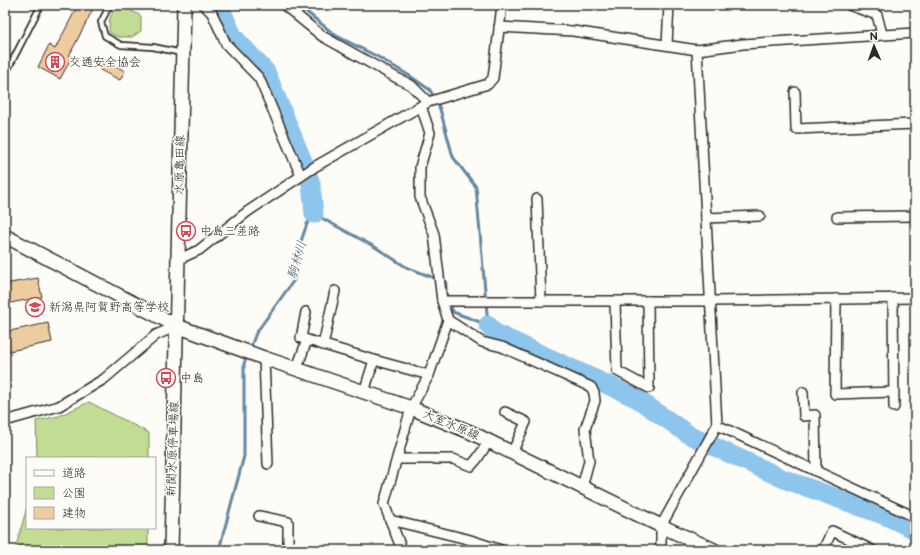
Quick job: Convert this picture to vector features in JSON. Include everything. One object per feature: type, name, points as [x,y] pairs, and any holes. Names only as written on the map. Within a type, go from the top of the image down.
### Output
[{"type":"main road","name":"水原亀田線","points":[[177,326],[177,260],[184,5]]},
{"type":"main road","points":[[5,236],[177,326]]},
{"type":"main road","name":"大室水原線","points":[[177,326],[264,358],[411,408],[489,441],[661,526],[714,550]]},
{"type":"main road","name":"新関水原停車場線","points":[[171,550],[177,326]]},
{"type":"street","points":[[204,5],[212,12],[226,44],[259,78],[301,176]]},
{"type":"street","points":[[284,5],[322,36],[411,85],[425,104],[430,133],[420,167],[420,197],[434,234],[442,301],[448,320],[429,375],[411,408],[384,504],[402,550]]},
{"type":"street","points":[[177,260],[199,250],[246,212],[316,166],[425,104],[488,84],[493,78],[502,5]]},
{"type":"street","points":[[667,45],[669,5]]},
{"type":"street","points":[[849,5],[876,15],[882,34]]},
{"type":"street","points":[[499,27],[574,31],[697,50],[743,44],[915,33]]},
{"type":"street","points":[[661,550],[661,526],[717,426],[697,50]]},
{"type":"street","points":[[795,92],[796,129],[915,124]]},
{"type":"street","points":[[537,199],[541,301]]},
{"type":"street","points":[[706,218],[760,216]]},
{"type":"street","points":[[837,217],[915,216]]},
{"type":"street","points":[[323,345],[335,291]]},
{"type":"street","points":[[894,298],[894,407]]},
{"type":"street","points":[[442,301],[711,301],[915,298]]},
{"type":"street","points":[[836,299],[836,394],[893,392]]},
{"type":"street","points":[[615,301],[618,371],[649,388],[648,301]]},
{"type":"street","points":[[306,312],[301,338],[429,375]]},
{"type":"street","points":[[448,320],[482,342],[502,347],[592,387],[595,401],[585,429],[589,461],[582,487]]},
{"type":"street","points":[[5,420],[58,406],[104,379],[156,335],[177,326]]},
{"type":"street","points":[[297,368],[307,340]]},
{"type":"street","points":[[264,358],[268,464]]},
{"type":"street","points":[[364,392],[374,360]]},
{"type":"street","points":[[803,392],[804,416],[815,415],[816,471]]},
{"type":"street","points":[[505,412],[526,422],[512,453]]},
{"type":"street","points":[[717,426],[915,518]]},
{"type":"street","points":[[396,459],[453,459],[471,466],[489,441]]},
{"type":"street","points":[[258,516],[288,522],[288,550]]},
{"type":"street","points":[[390,520],[467,539],[496,549]]},
{"type":"street","points":[[823,550],[832,531],[872,550]]},
{"type":"lane","points":[[5,75],[41,5]]},
{"type":"lane","points":[[110,5],[101,22],[105,36],[121,45],[153,47],[182,53]]},
{"type":"green space","points":[[123,8],[141,16],[141,31],[132,37],[119,37],[110,33],[109,23],[111,15],[115,9]]},
{"type":"green space","points":[[89,402],[149,433],[149,457],[37,457],[36,421],[59,416]]},
{"type":"green space","points":[[26,511],[26,529],[148,529],[148,550],[15,550]]},
{"type":"building","points":[[78,5],[95,5],[69,56],[72,57],[60,79],[38,67],[49,45],[55,49]]},
{"type":"building","points":[[105,60],[125,71],[120,80],[100,70]]},
{"type":"building","points":[[38,278],[42,297],[5,304],[5,284]]},
{"type":"building","points":[[48,323],[52,342],[5,352],[5,332]]},
{"type":"waterway","name":"駒林川","points":[[219,5],[233,36],[266,72],[311,184],[314,214]]},
{"type":"waterway","points":[[298,5],[335,35],[378,57],[430,90],[440,109],[453,157],[476,187],[488,325],[453,312],[446,293],[446,282],[442,281]]},
{"type":"waterway","name":"駒林川","points":[[250,349],[256,333],[294,280],[300,244],[307,224],[314,214],[375,247],[406,267],[437,279]]},
{"type":"waterway","points":[[488,325],[495,333],[636,398],[688,434],[717,448],[784,479],[886,516],[915,530]]},
{"type":"waterway","name":"駒林川","points":[[220,550],[244,456],[244,364],[247,356]]},
{"type":"place","name":"交通安全協会","points":[[55,62]]},
{"type":"place","name":"中島三差路","points":[[186,231]]},
{"type":"place","name":"新潟県阿賀野高等学校","points":[[35,307]]},
{"type":"place","name":"中島","points":[[166,378]]}]
